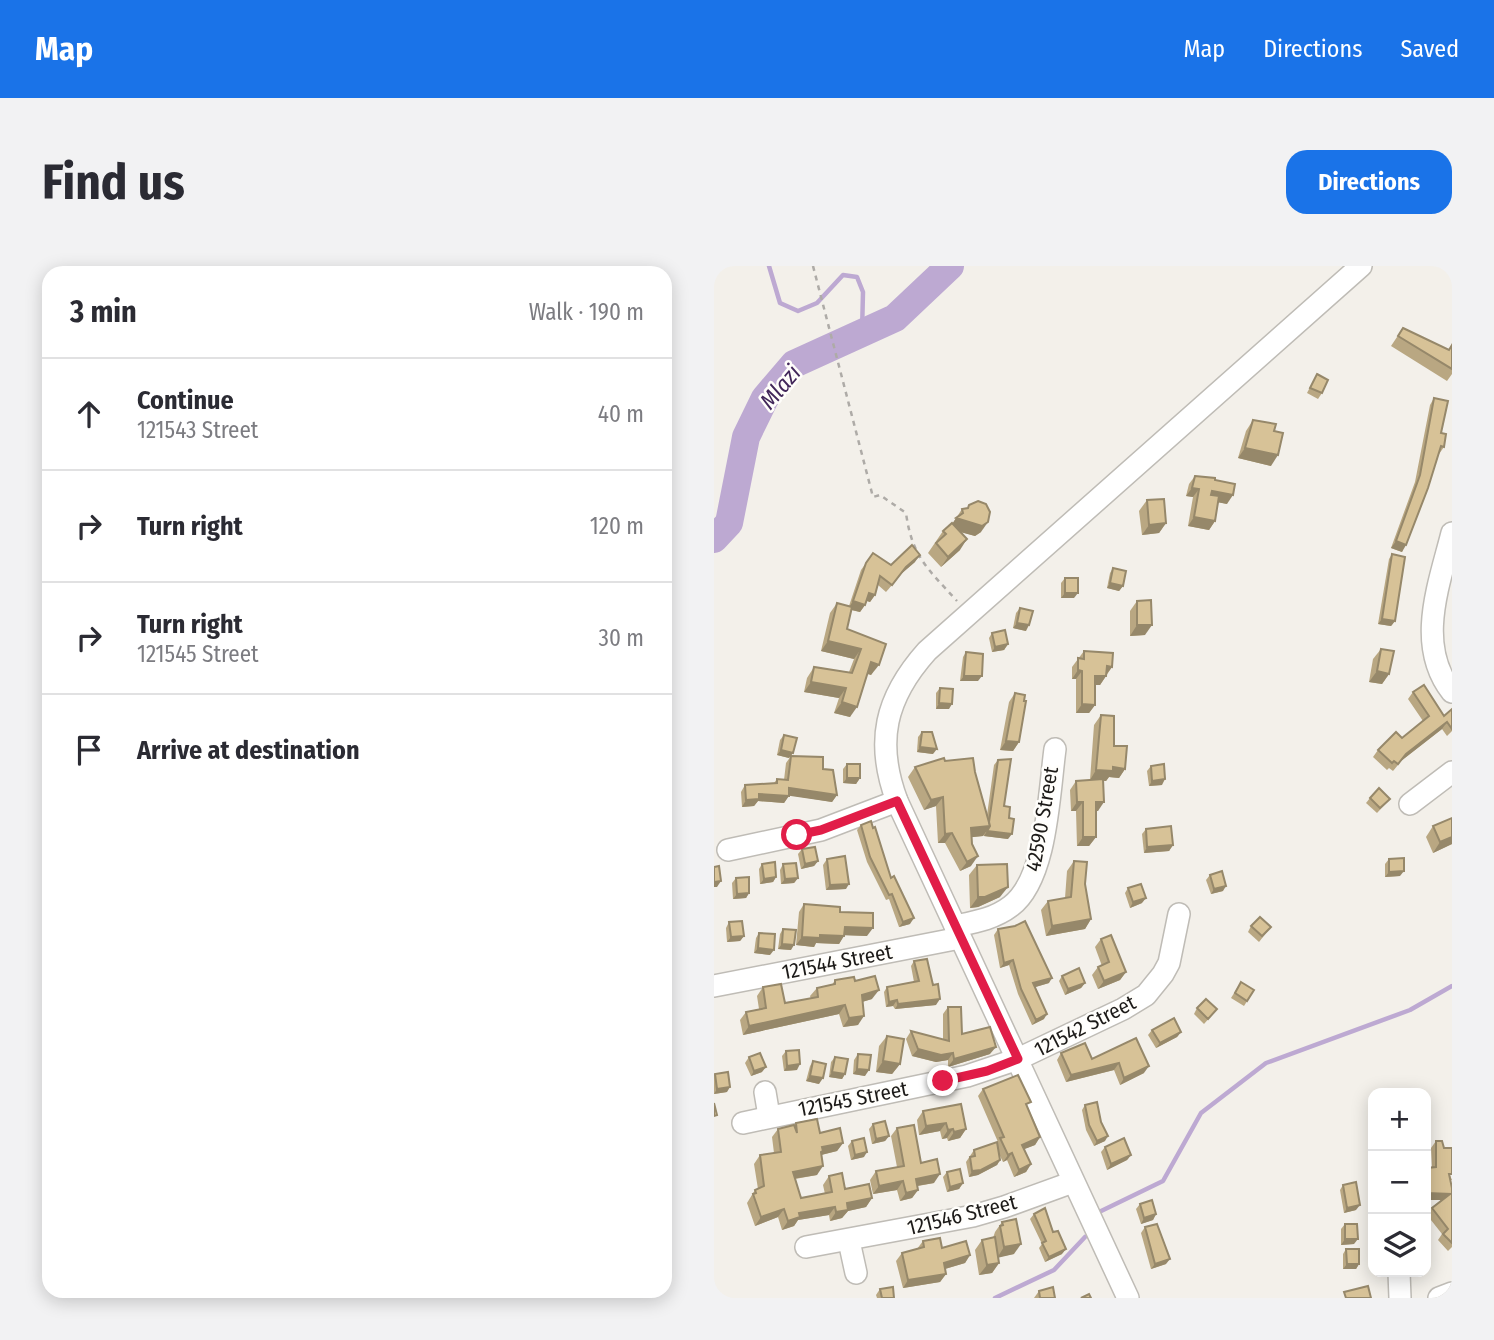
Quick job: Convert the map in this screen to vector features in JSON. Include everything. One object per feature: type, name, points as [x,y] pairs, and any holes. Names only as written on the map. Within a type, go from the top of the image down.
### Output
[{"type":"street","points":[[1128,1298],[897,801],[889,779],[885,739],[887,723],[897,692],[927,651],[1361,266]]},
{"type":"street","points":[[1452,533],[1436,597],[1431,638],[1433,656],[1452,692]]},
{"type":"street","name":"42590 Street","points":[[958,932],[1002,912],[1027,890],[1037,868],[1055,749]]},
{"type":"street","points":[[1410,804],[1452,772]]},
{"type":"street","points":[[728,850],[821,830],[897,801]]},
{"type":"street","name":"121542 Street","points":[[1018,1059],[1123,1009],[1146,995],[1169,963],[1179,914]]},
{"type":"street","name":"121544 Street","points":[[714,986],[958,932]]},
{"type":"street","name":"121545 Street","points":[[743,1122],[967,1076],[1018,1059]]},
{"type":"street","name":"121545 Street","points":[[765,1092],[769,1116]]},
{"type":"street","name":"121546 Street","points":[[806,1247],[849,1241],[991,1211],[1073,1182]]},
{"type":"street","points":[[849,1241],[856,1273]]},
{"type":"street","points":[[1399,1277],[1400,1298]]},
{"type":"street","points":[[1439,1298],[1452,1293]]},
{"type":"path","points":[[813,266],[873,497],[880,495],[906,513],[910,537],[923,563],[968,614]]},
{"type":"building","points":[[1403,328],[1449,350],[1452,345],[1452,369],[1398,336]]},
{"type":"building","points":[[1317,374],[1328,380],[1322,393],[1310,388]]},
{"type":"building","points":[[1434,398],[1448,401],[1441,433],[1446,434],[1444,447],[1441,446],[1406,545],[1396,541],[1420,475]]},
{"type":"building","points":[[1253,420],[1276,424],[1274,431],[1283,433],[1278,455],[1245,448]]},
{"type":"building","points":[[1195,476],[1235,484],[1233,495],[1212,491],[1211,495],[1219,496],[1215,521],[1194,517],[1199,489],[1192,488]]},
{"type":"building","points":[[1164,499],[1166,523],[1149,525],[1147,500]]},
{"type":"building","points":[[978,501],[986,504],[990,512],[988,522],[982,526],[956,518],[963,513],[962,509]]},
{"type":"building","points":[[952,523],[967,539],[948,557],[936,543],[946,534],[943,531]]},
{"type":"building","points":[[912,545],[920,555],[892,585],[880,576],[875,595],[869,593],[865,605],[853,601],[866,563],[873,553],[891,565]]},
{"type":"building","points":[[1392,554],[1405,557],[1395,621],[1382,619]]},
{"type":"building","points":[[1113,568],[1126,571],[1123,586],[1110,583]]},
{"type":"building","points":[[1065,578],[1078,578],[1078,593],[1065,593]]},
{"type":"building","points":[[1151,600],[1152,625],[1137,625],[1137,601]]},
{"type":"building","points":[[837,603],[852,607],[847,629],[886,644],[879,665],[871,662],[857,707],[842,702],[846,688],[811,682],[814,667],[852,673],[861,649],[828,641]]},
{"type":"building","points":[[1020,608],[1033,611],[1029,625],[1017,623]]},
{"type":"building","points":[[1005,630],[1008,644],[995,647],[992,633]]},
{"type":"building","points":[[1381,649],[1394,651],[1389,674],[1377,671]]},
{"type":"building","points":[[1084,651],[1113,653],[1112,667],[1107,666],[1106,676],[1095,676],[1095,705],[1082,704],[1082,671],[1078,670],[1078,658],[1084,659]]},
{"type":"building","points":[[966,652],[983,654],[982,676],[964,676]]},
{"type":"building","points":[[1424,685],[1444,716],[1452,709],[1452,729],[1447,722],[1406,754],[1398,764],[1394,761],[1392,763],[1378,750],[1396,732],[1402,738],[1429,716],[1413,692]]},
{"type":"building","points":[[940,688],[953,689],[952,704],[939,703]]},
{"type":"building","points":[[1015,693],[1025,695],[1026,701],[1019,742],[1006,741]]},
{"type":"building","points":[[1101,715],[1114,716],[1114,746],[1127,746],[1125,769],[1113,767],[1113,771],[1096,770]]},
{"type":"building","points":[[922,732],[932,732],[937,749],[920,747]]},
{"type":"building","points":[[784,735],[797,738],[793,753],[781,750]]},
{"type":"building","points":[[791,756],[823,757],[823,769],[833,770],[837,795],[789,788],[789,796],[759,794],[759,799],[746,800],[745,785],[777,783],[777,779],[788,780]]},
{"type":"building","points":[[944,758],[945,761],[973,758],[990,826],[971,828],[972,844],[978,856],[967,862],[952,833],[945,834],[943,797],[931,800],[915,767]]},
{"type":"building","points":[[1011,759],[1004,806],[1010,807],[1009,818],[1014,819],[1012,834],[987,831],[990,826],[998,760]]},
{"type":"building","points":[[847,764],[860,764],[860,778],[847,778]]},
{"type":"building","points":[[1164,764],[1165,779],[1152,781],[1151,766]]},
{"type":"building","points":[[1103,779],[1104,802],[1096,802],[1096,837],[1083,837],[1083,802],[1077,802],[1076,781]]},
{"type":"building","points":[[1379,788],[1390,799],[1380,808],[1370,798]]},
{"type":"building","points":[[1452,818],[1452,837],[1440,842],[1433,826]]},
{"type":"building","points":[[871,821],[891,878],[894,876],[914,918],[903,922],[892,894],[889,895],[870,857],[861,825]]},
{"type":"building","points":[[1171,826],[1173,845],[1147,847],[1146,829]]},
{"type":"building","points":[[815,847],[818,861],[805,864],[802,849]]},
{"type":"building","points":[[845,856],[849,884],[830,885],[827,859]]},
{"type":"building","points":[[1404,858],[1404,871],[1389,872],[1389,859]]},
{"type":"building","points":[[1074,861],[1087,862],[1085,884],[1091,919],[1052,926],[1048,901],[1071,897]]},
{"type":"building","points":[[775,862],[776,877],[764,879],[762,864]]},
{"type":"building","points":[[796,863],[798,878],[785,879],[783,864]]},
{"type":"building","points":[[1007,864],[1008,887],[985,897],[978,897],[977,865]]},
{"type":"building","points":[[719,866],[721,881],[714,882],[714,867]]},
{"type":"building","points":[[1222,871],[1226,886],[1214,889],[1210,875]]},
{"type":"building","points":[[749,877],[749,893],[737,894],[736,878]]},
{"type":"building","points":[[1141,884],[1146,898],[1133,902],[1128,888]]},
{"type":"building","points":[[804,904],[840,907],[840,912],[873,913],[873,928],[845,927],[844,936],[802,937]]},
{"type":"building","points":[[1260,917],[1271,927],[1262,936],[1251,926]]},
{"type":"building","points":[[742,921],[744,936],[731,937],[729,922]]},
{"type":"building","points":[[1025,921],[1052,978],[1033,983],[1047,1014],[1036,1020],[1021,989],[1013,960],[1004,963],[998,929]]},
{"type":"building","points":[[783,929],[796,930],[794,945],[782,944]]},
{"type":"building","points":[[759,933],[775,934],[774,950],[758,948]]},
{"type":"building","points":[[1111,935],[1126,972],[1104,981],[1098,967],[1109,962],[1101,939]]},
{"type":"building","points":[[927,959],[933,985],[938,984],[940,999],[898,1004],[897,1000],[889,1002],[887,987],[919,981],[914,961]]},
{"type":"building","points":[[1079,968],[1085,983],[1068,989],[1062,976]]},
{"type":"building","points":[[875,976],[879,990],[862,995],[864,1016],[849,1018],[845,1005],[749,1026],[746,1012],[766,1008],[763,987],[781,984],[785,1003],[818,997],[817,988],[835,984],[835,980],[854,977],[855,981]]},
{"type":"building","points":[[1241,982],[1254,990],[1247,1001],[1235,993]]},
{"type":"building","points":[[1206,999],[1217,1009],[1208,1019],[1197,1008]]},
{"type":"building","points":[[948,1007],[961,1007],[962,1034],[990,1027],[996,1047],[954,1059],[953,1053],[941,1055],[918,1049],[911,1031],[949,1041]]},
{"type":"building","points":[[1174,1018],[1181,1032],[1160,1043],[1152,1030]]},
{"type":"building","points":[[887,1036],[904,1039],[900,1064],[883,1061]]},
{"type":"building","points":[[1136,1038],[1149,1066],[1124,1078],[1119,1063],[1071,1075],[1061,1053],[1085,1043],[1092,1059]]},
{"type":"building","points":[[799,1050],[800,1064],[787,1066],[786,1051]]},
{"type":"building","points":[[760,1053],[766,1067],[754,1071],[749,1057]]},
{"type":"building","points":[[858,1054],[871,1055],[869,1070],[857,1069]]},
{"type":"building","points":[[835,1057],[848,1059],[845,1074],[832,1072]]},
{"type":"building","points":[[813,1061],[826,1064],[823,1078],[810,1076]]},
{"type":"building","points":[[728,1072],[730,1087],[717,1089],[715,1074]]},
{"type":"building","points":[[1018,1075],[1031,1102],[1026,1104],[1040,1137],[1022,1145],[1031,1164],[1019,1170],[1012,1153],[1008,1155],[1000,1138],[1004,1137],[983,1089]]},
{"type":"building","points":[[1097,1102],[1101,1122],[1108,1136],[1097,1141],[1089,1125],[1085,1105]]},
{"type":"building","points":[[961,1104],[966,1129],[954,1132],[953,1129],[948,1130],[946,1123],[926,1126],[923,1111]]},
{"type":"building","points":[[817,1119],[820,1133],[840,1128],[843,1143],[822,1147],[823,1166],[793,1172],[801,1198],[832,1192],[829,1176],[842,1173],[845,1189],[869,1184],[872,1198],[847,1203],[848,1210],[836,1212],[835,1207],[799,1213],[800,1217],[788,1221],[784,1209],[761,1217],[753,1194],[764,1186],[760,1155],[781,1152],[778,1129],[794,1125],[797,1133],[796,1123]]},
{"type":"building","points":[[885,1121],[889,1136],[876,1139],[873,1124]]},
{"type":"building","points":[[914,1125],[921,1163],[937,1159],[940,1174],[916,1179],[918,1190],[906,1193],[903,1181],[879,1186],[876,1171],[904,1166],[897,1128]]},
{"type":"building","points":[[864,1138],[867,1152],[855,1155],[852,1141]]},
{"type":"building","points":[[1124,1138],[1131,1155],[1111,1164],[1105,1147]]},
{"type":"building","points":[[1436,1141],[1442,1141],[1444,1148],[1452,1148],[1452,1174],[1449,1174],[1452,1188],[1452,1243],[1443,1234],[1448,1229],[1432,1208],[1450,1194],[1431,1193],[1431,1168],[1436,1167]]},
{"type":"building","points":[[997,1142],[1000,1160],[981,1170],[972,1171],[970,1157],[975,1156],[974,1150]]},
{"type":"building","points":[[960,1169],[963,1183],[950,1187],[947,1172]]},
{"type":"building","points":[[1356,1182],[1360,1205],[1347,1208],[1343,1185]]},
{"type":"building","points":[[1152,1200],[1156,1214],[1144,1218],[1140,1204]]},
{"type":"building","points":[[1045,1208],[1053,1232],[1058,1231],[1066,1249],[1049,1257],[1042,1243],[1046,1241],[1034,1214]]},
{"type":"building","points":[[1016,1219],[1021,1244],[1004,1247],[1000,1226],[1003,1225],[1002,1222]]},
{"type":"building","points":[[1157,1224],[1170,1259],[1155,1264],[1145,1227]]},
{"type":"building","points":[[1345,1224],[1357,1224],[1358,1239],[1345,1239]]},
{"type":"building","points":[[995,1237],[999,1263],[987,1265],[982,1240]]},
{"type":"building","points":[[940,1238],[942,1248],[966,1241],[970,1255],[944,1263],[946,1274],[908,1280],[902,1253],[924,1247],[923,1241]]},
{"type":"building","points":[[1346,1249],[1359,1249],[1359,1264],[1347,1264]]},
{"type":"building","points":[[1368,1286],[1371,1298],[1346,1298],[1344,1292]]},
{"type":"building","points":[[893,1287],[894,1298],[882,1298],[880,1289]]},
{"type":"building","points":[[1053,1287],[1055,1298],[1040,1298],[1039,1291]]},
{"type":"waterway","points":[[769,266],[780,303],[798,311],[817,303],[843,275],[857,277],[863,292],[862,333]]},
{"type":"waterway","name":"Mlazi","points":[[714,539],[729,523],[746,437],[765,398],[794,364],[895,318],[950,266]]},
{"type":"waterway","points":[[1097,1213],[1163,1181],[1201,1113],[1266,1063],[1410,1010],[1452,986]]},
{"type":"waterway","points":[[995,1298],[1054,1270],[1085,1237]]},
{"type":"route","points":[[797,835],[821,830],[897,801],[1018,1059],[987,1071],[943,1081]]}]
